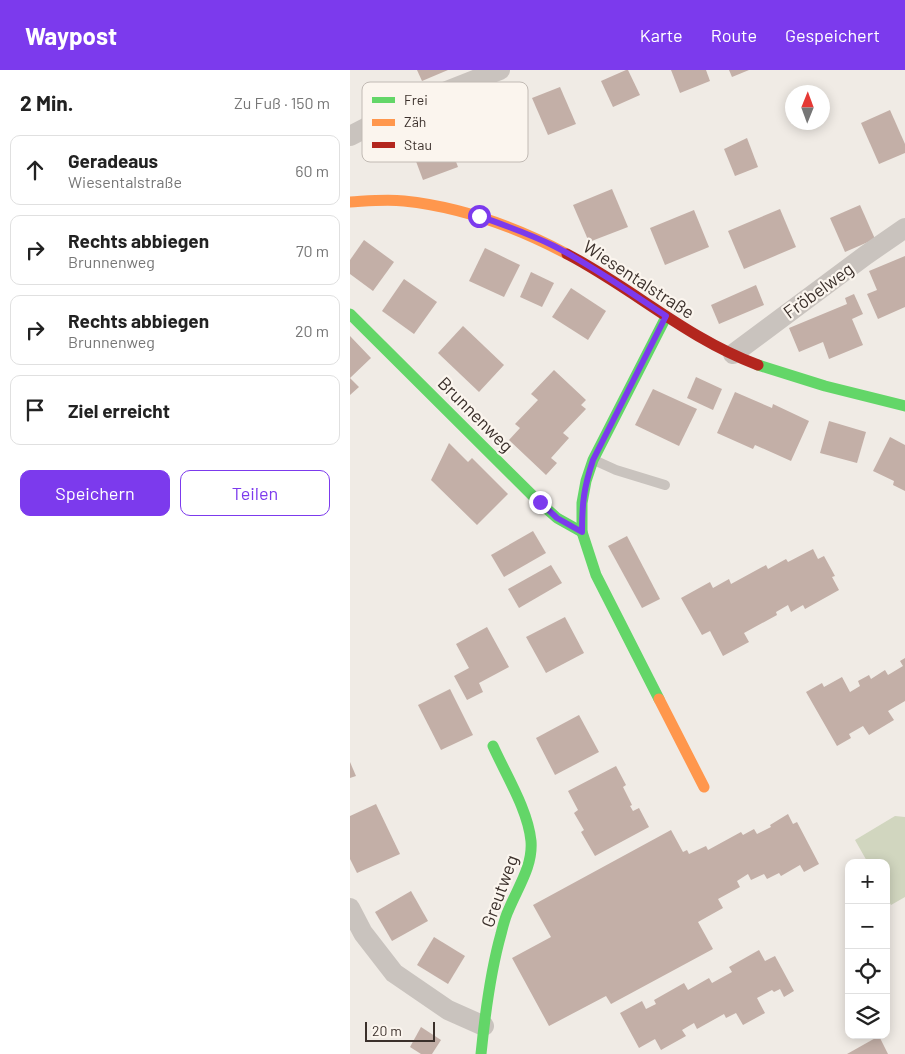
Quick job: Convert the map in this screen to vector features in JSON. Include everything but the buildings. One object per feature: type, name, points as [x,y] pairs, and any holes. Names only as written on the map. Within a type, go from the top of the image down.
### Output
[{"type":"street","points":[[470,82],[500,70]]},
{"type":"street","points":[[350,136],[362,130]]},
{"type":"street","name":"Wiesentalstraße","points":[[350,202],[402,201],[441,207],[479,216],[518,230],[555,247],[611,280],[698,337],[733,354],[794,376],[905,406]]},
{"type":"street","name":"Fröbelweg","points":[[733,354],[905,228]]},
{"type":"street","name":"Brunnenweg","points":[[350,314],[557,518],[582,532]]},
{"type":"street","points":[[666,316],[593,460],[586,481],[582,503],[582,532],[596,575],[704,788]]},
{"type":"street","name":"Greutweg","points":[[481,1054],[494,965],[505,918],[526,876],[531,858],[531,840],[522,812],[493,746]]},
{"type":"street","points":[[350,908],[363,933],[394,973],[448,1010],[484,1026]]},
{"type":"lane","points":[[593,460],[616,470],[665,485]]},
{"type":"green space","points":[[895,816],[905,817],[905,897],[891,905],[890,859],[866,859],[855,840]]},
{"type":"traffic: fast","points":[[350,314],[539,502],[557,518],[582,532]]},
{"type":"traffic: fast","points":[[659,699],[596,575],[582,532],[582,503],[586,481],[593,460],[666,317]]},
{"type":"traffic: fast","points":[[758,365],[825,386],[905,406]]},
{"type":"traffic: fast","points":[[481,1054],[488,994],[497,949],[505,918],[524,876],[531,850],[526,817],[493,746]]},
{"type":"traffic: slow","points":[[350,202],[397,200],[468,213],[528,235],[567,254]]},
{"type":"traffic: slow","points":[[659,699],[704,787]]},
{"type":"traffic: jam","points":[[567,254],[615,282],[707,341],[758,365]]},
{"type":"route","points":[[479,216],[518,230],[555,247],[666,316],[593,460],[586,481],[582,503],[582,532],[557,518],[540,502]]}]
